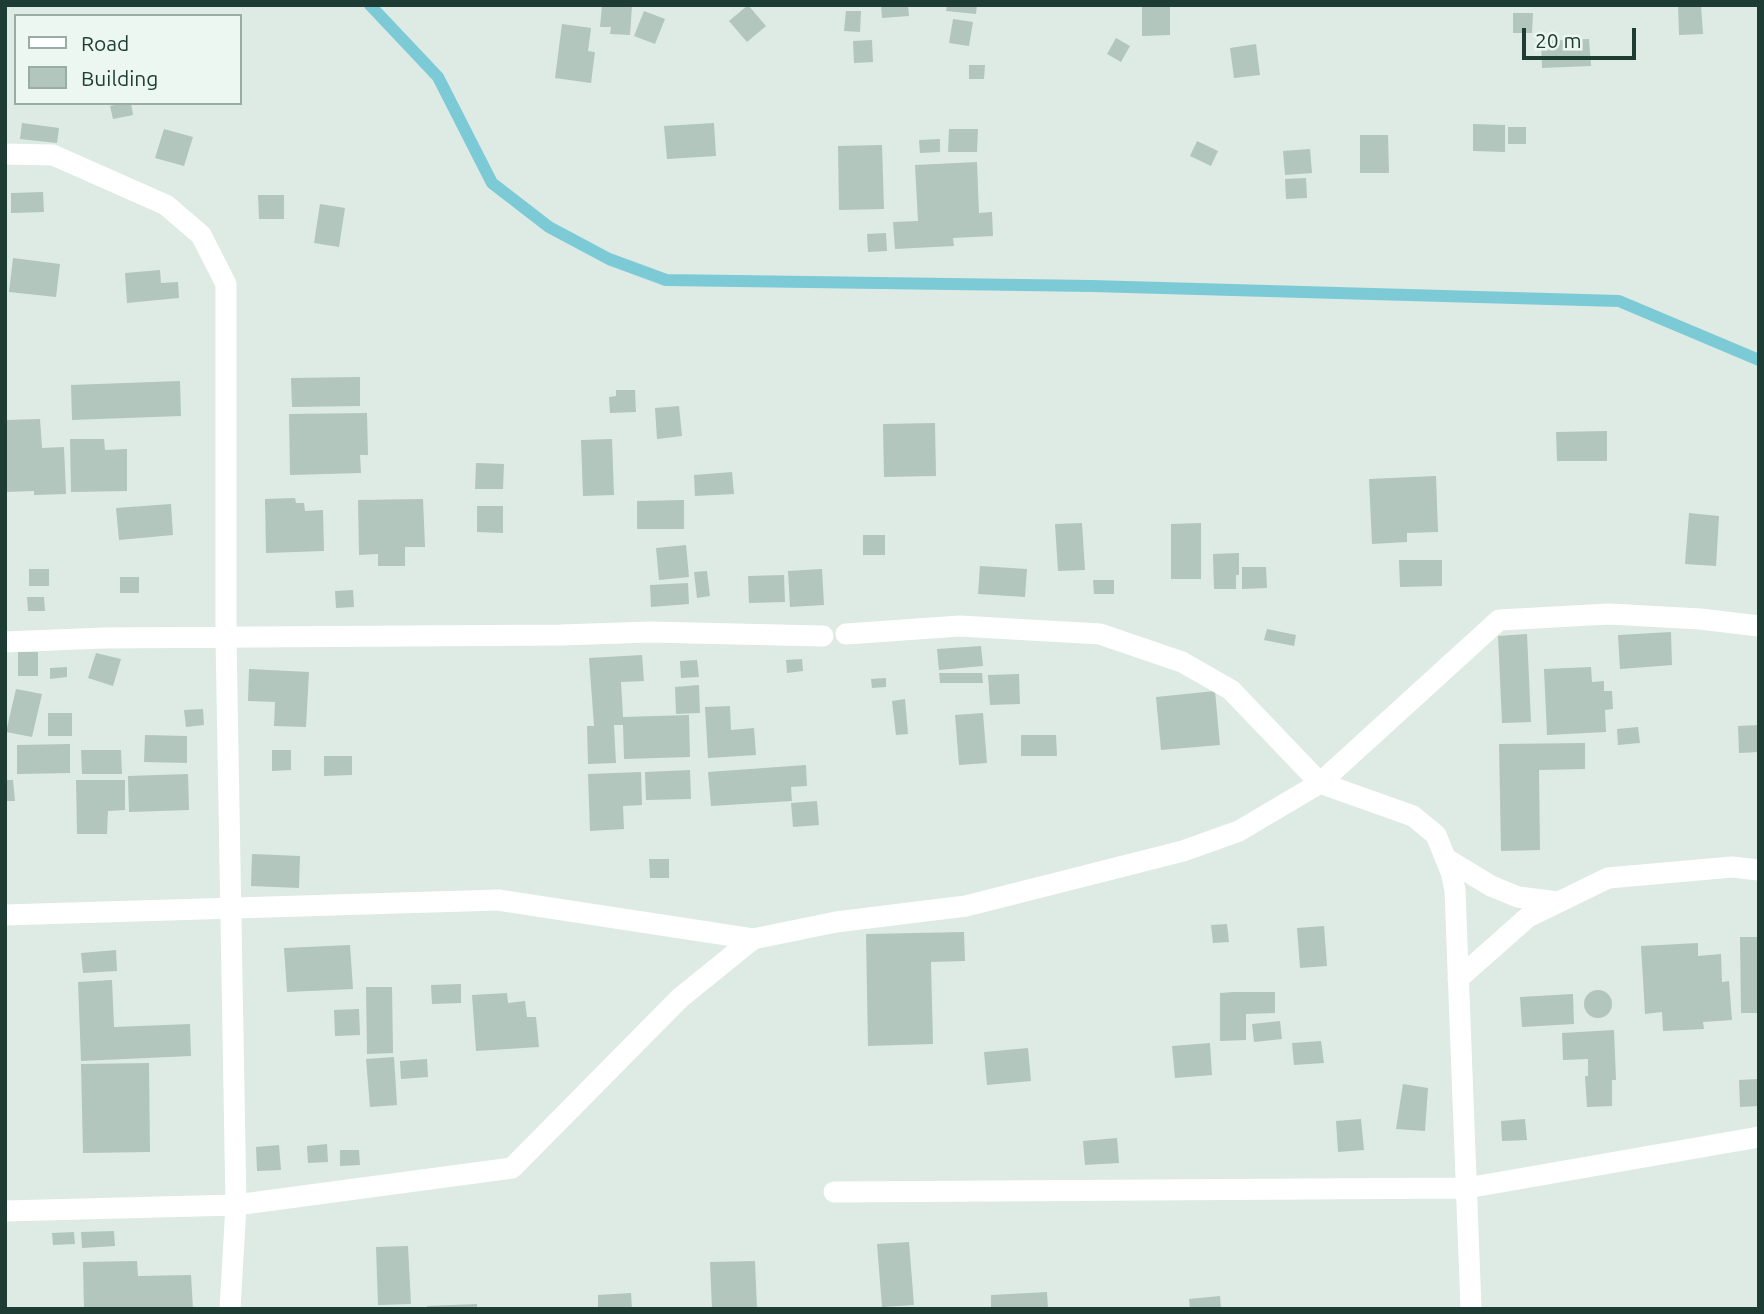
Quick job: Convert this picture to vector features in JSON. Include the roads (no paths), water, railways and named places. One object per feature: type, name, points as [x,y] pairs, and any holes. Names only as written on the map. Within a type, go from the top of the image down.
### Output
[{"type":"street","points":[[5,154],[53,155],[166,205],[201,235],[226,284],[226,637],[236,1205],[230,1309]]},
{"type":"street","points":[[5,915],[498,900],[753,939],[836,922],[966,905],[1183,851],[1239,831],[1320,783],[1499,620],[1609,614],[1700,619],[1759,626]]},
{"type":"street","points":[[846,634],[960,626],[1100,634],[1182,662],[1231,690],[1320,783],[1413,816],[1436,835],[1455,890],[1471,1309]]},
{"type":"street","points":[[5,642],[650,632],[823,636]]},
{"type":"street","points":[[1445,858],[1500,890],[1518,897],[1558,902]]},
{"type":"street","points":[[1458,979],[1528,917],[1608,878],[1732,867],[1759,870]]},
{"type":"street","points":[[5,1211],[236,1205],[512,1168],[680,998],[753,939]]},
{"type":"street","points":[[834,1192],[1466,1188],[1759,1136]]},
{"type":"waterway","points":[[370,5],[438,77],[492,183],[549,227],[609,259],[666,280],[1092,286],[1619,301],[1759,360]]}]
